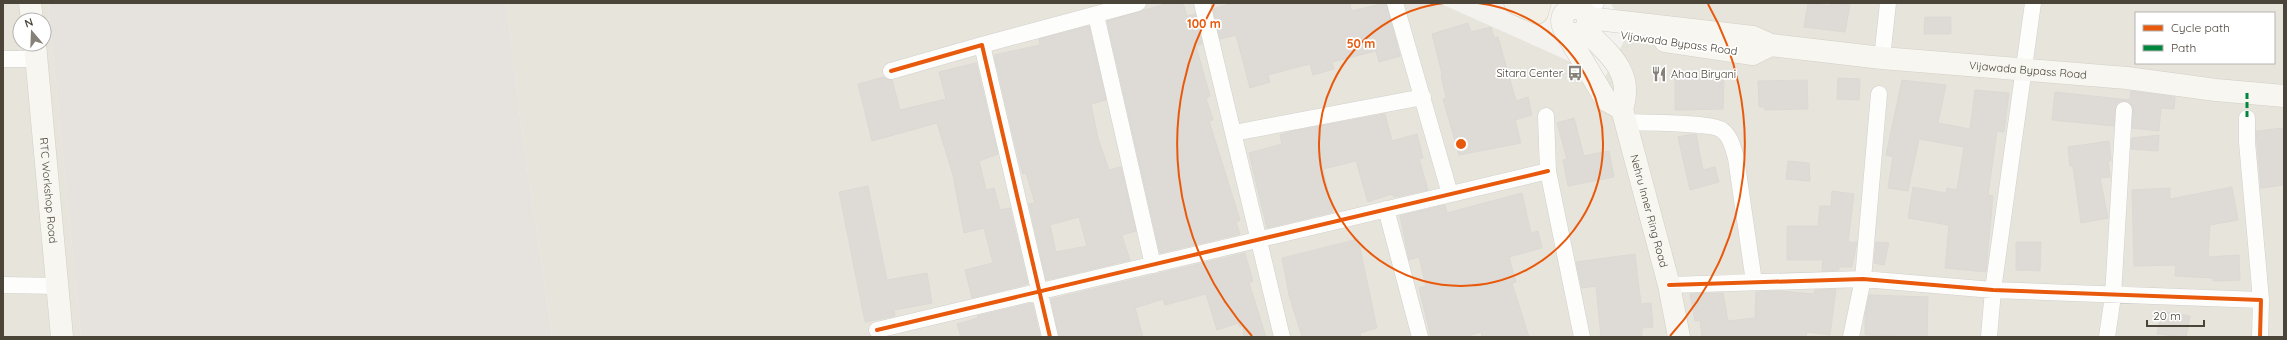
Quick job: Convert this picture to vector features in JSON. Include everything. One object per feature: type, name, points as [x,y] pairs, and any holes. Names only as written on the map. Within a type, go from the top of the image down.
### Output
[{"type":"main road","name":"Vijawada Bypass Road","points":[[1515,3],[1579,16],[1753,37],[1771,45],[1882,58],[2127,78],[2216,90],[2284,96]]},
{"type":"main road","points":[[1579,16],[1606,100],[1624,116]]},
{"type":"main road","name":"RTC Workshop Road","points":[[36,52],[62,337]]},
{"type":"main road","name":"Nehru Inner Ring Road","points":[[1624,116],[1669,284],[1679,337]]},
{"type":"street","points":[[891,71],[1138,3]]},
{"type":"street","points":[[1202,3],[1260,239],[1282,337]]},
{"type":"street","points":[[1395,3],[1450,194]]},
{"type":"street","points":[[1882,58],[1888,3]]},
{"type":"street","points":[[1989,337],[1993,290],[2022,70],[2033,3]]},
{"type":"street","points":[[1096,15],[1153,265]]},
{"type":"street","points":[[982,45],[1050,337]]},
{"type":"street","points":[[3,59],[36,52]]},
{"type":"street","points":[[1852,337],[1863,279],[1879,94]]},
{"type":"street","points":[[1234,133],[1423,97]]},
{"type":"street","points":[[2107,337],[2113,296],[2124,110]]},
{"type":"street","points":[[1546,116],[1548,171],[1582,337]]},
{"type":"street","points":[[1624,116],[1708,125],[1722,130],[1731,141],[1736,158],[1754,282]]},
{"type":"street","points":[[2247,118],[2247,142],[2260,300],[2260,337]]},
{"type":"street","points":[[877,330],[1548,171]]},
{"type":"street","points":[[1386,209],[1420,337]]},
{"type":"street","points":[[1669,284],[1863,279],[1993,290],[2113,296],[2260,300]]},
{"type":"street","points":[[3,285],[57,286]]},
{"type":"shaded area","points":[[3,3],[48,3],[49,12],[12,12],[12,52],[52,52],[52,43],[81,337],[3,337]]},
{"type":"shaded area","points":[[48,3],[506,3],[521,125],[552,337],[81,337],[52,43],[52,12],[49,12]]},
{"type":"shaded area","points":[[506,3],[1439,3],[1605,77],[1630,30],[1610,3],[2284,3],[2284,337],[552,337],[521,125]]},
{"type":"building","points":[[1169,3],[1183,3],[1187,16],[1195,14],[1202,44],[1196,46],[1210,96],[1206,98],[1213,120],[1209,121],[1240,220],[1236,222],[1240,234],[1160,253],[1107,21]]},
{"type":"building","points":[[1233,3],[1350,3],[1351,11],[1386,3],[1400,56],[1379,62],[1376,51],[1332,62],[1334,69],[1313,75],[1310,64],[1268,75],[1270,82],[1250,88],[1236,35],[1220,39],[1213,9]]},
{"type":"building","points":[[1808,3],[1830,6],[1830,3],[1850,5],[1845,32],[1804,27]]},
{"type":"building","points":[[1925,17],[1951,17],[1951,34],[1924,34]]},
{"type":"building","points":[[1468,23],[1471,32],[1491,27],[1494,38],[1498,37],[1516,101],[1528,97],[1532,115],[1515,120],[1521,143],[1459,155],[1443,99],[1446,98],[1442,74],[1432,34]]},
{"type":"building","points":[[1089,26],[1106,100],[1091,104],[1098,138],[1109,170],[1121,167],[1136,231],[1122,235],[1130,260],[1046,280],[1029,204],[1035,203],[1026,173],[1023,174],[1019,161],[994,55],[1040,45],[1039,39]],"holes":[[[1079,217],[1087,246],[1056,252],[1050,225]]]},
{"type":"building","points":[[976,63],[998,154],[979,161],[986,190],[994,188],[1000,210],[1010,208],[1028,284],[972,298],[965,270],[993,263],[984,228],[964,233],[953,175],[937,123],[872,141],[858,84],[884,77],[892,80],[900,110],[946,99],[939,72]]},
{"type":"building","points":[[1690,74],[1691,77],[1724,78],[1723,109],[1675,110],[1675,75]]},
{"type":"building","points":[[1838,78],[1860,79],[1859,100],[1837,99]]},
{"type":"building","points":[[1807,80],[1808,109],[1765,110],[1764,107],[1759,107],[1758,81]]},
{"type":"building","points":[[1902,80],[1946,85],[1938,123],[1970,129],[1975,90],[2009,93],[2004,132],[1997,131],[1988,195],[1993,196],[1986,272],[1945,268],[1949,225],[1908,218],[1913,187],[1946,193],[1947,188],[1957,190],[1964,147],[1919,139],[1908,191],[1888,188],[1893,157],[1886,155]]},
{"type":"building","points":[[2131,91],[2175,97],[2174,109],[2161,108],[2159,131],[2132,128],[2133,106],[2125,101],[2116,105],[2114,126],[2052,120],[2055,92],[2130,100]]},
{"type":"building","points":[[1385,114],[1392,141],[1417,134],[1423,158],[1419,159],[1428,190],[1395,197],[1391,194],[1368,202],[1356,161],[1323,169],[1333,212],[1267,228],[1249,153],[1282,144],[1280,135],[1293,131]]},
{"type":"building","points":[[1574,118],[1584,156],[1609,151],[1614,177],[1568,186],[1563,160],[1567,159],[1557,123]]},
{"type":"building","points":[[2284,128],[2284,185],[2261,188],[2256,131]]},
{"type":"building","points":[[1696,134],[1703,170],[1715,167],[1719,182],[1690,190],[1678,137]]},
{"type":"building","points":[[2159,135],[2158,151],[2131,149],[2132,138]]},
{"type":"building","points":[[2109,141],[2111,161],[2108,161],[2110,177],[2100,178],[2108,218],[2081,223],[2073,166],[2070,166],[2068,147]]},
{"type":"building","points":[[1788,161],[1809,163],[1810,181],[1786,179]]},
{"type":"building","points":[[868,186],[887,280],[927,273],[932,303],[894,310],[895,316],[865,322],[839,192]]},
{"type":"building","points":[[2232,187],[2238,220],[2210,225],[2208,257],[2239,255],[2240,280],[2213,281],[2213,278],[2175,276],[2176,265],[2134,266],[2132,190],[2170,188],[2170,199]]},
{"type":"building","points":[[1832,191],[1854,194],[1848,242],[1857,242],[1852,267],[1839,267],[1839,270],[1822,271],[1823,260],[1787,260],[1787,226],[1818,226],[1820,206],[1831,206]]},
{"type":"building","points":[[1522,193],[1531,233],[1538,231],[1542,248],[1509,257],[1516,282],[1512,283],[1529,337],[1482,337],[1481,332],[1465,337],[1431,337],[1419,288],[1426,286],[1419,257],[1409,260],[1400,216],[1445,205],[1447,213]]},
{"type":"building","points":[[1358,239],[1377,328],[1360,333],[1361,337],[1302,337],[1289,295],[1282,258]]},
{"type":"building","points":[[1876,242],[1889,243],[1884,265],[1874,263]]},
{"type":"building","points":[[2016,242],[2041,242],[2040,271],[2016,270]]},
{"type":"building","points":[[1245,253],[1253,281],[1249,283],[1266,337],[1244,337],[1243,326],[1240,327],[1238,323],[1217,330],[1206,294],[1165,305],[1163,299],[1135,308],[1143,337],[1059,337],[1051,299]]},
{"type":"building","points":[[1635,254],[1641,304],[1651,303],[1653,327],[1642,328],[1642,337],[1601,337],[1596,286],[1582,288],[1576,262]]},
{"type":"building","points":[[1836,289],[1830,335],[1807,332],[1806,337],[1702,337],[1700,320],[1695,321],[1690,294],[1723,293],[1728,321],[1755,318],[1756,292],[1781,291],[1814,294],[1815,290]]},
{"type":"building","points":[[1869,295],[1928,297],[1927,337],[1865,335],[1865,315]]},
{"type":"building","points":[[1032,303],[1040,337],[961,337],[957,324],[978,318],[977,316]]},
{"type":"building","points":[[2161,311],[2190,316],[2186,337],[2157,334]]},
{"type":"marked path","points":[[2247,93],[2247,118]]},
{"type":"cycle path","points":[[891,71],[982,45],[1050,337]]},
{"type":"cycle path","points":[[877,330],[1548,171]]},
{"type":"cycle path","points":[[1669,285],[1863,279],[1993,290],[2261,300],[2260,337]]},
{"type":"place","name":"Sitara Center","points":[[1575,73]]},
{"type":"place","name":"Ahaa Biryani","points":[[1659,74]]}]
